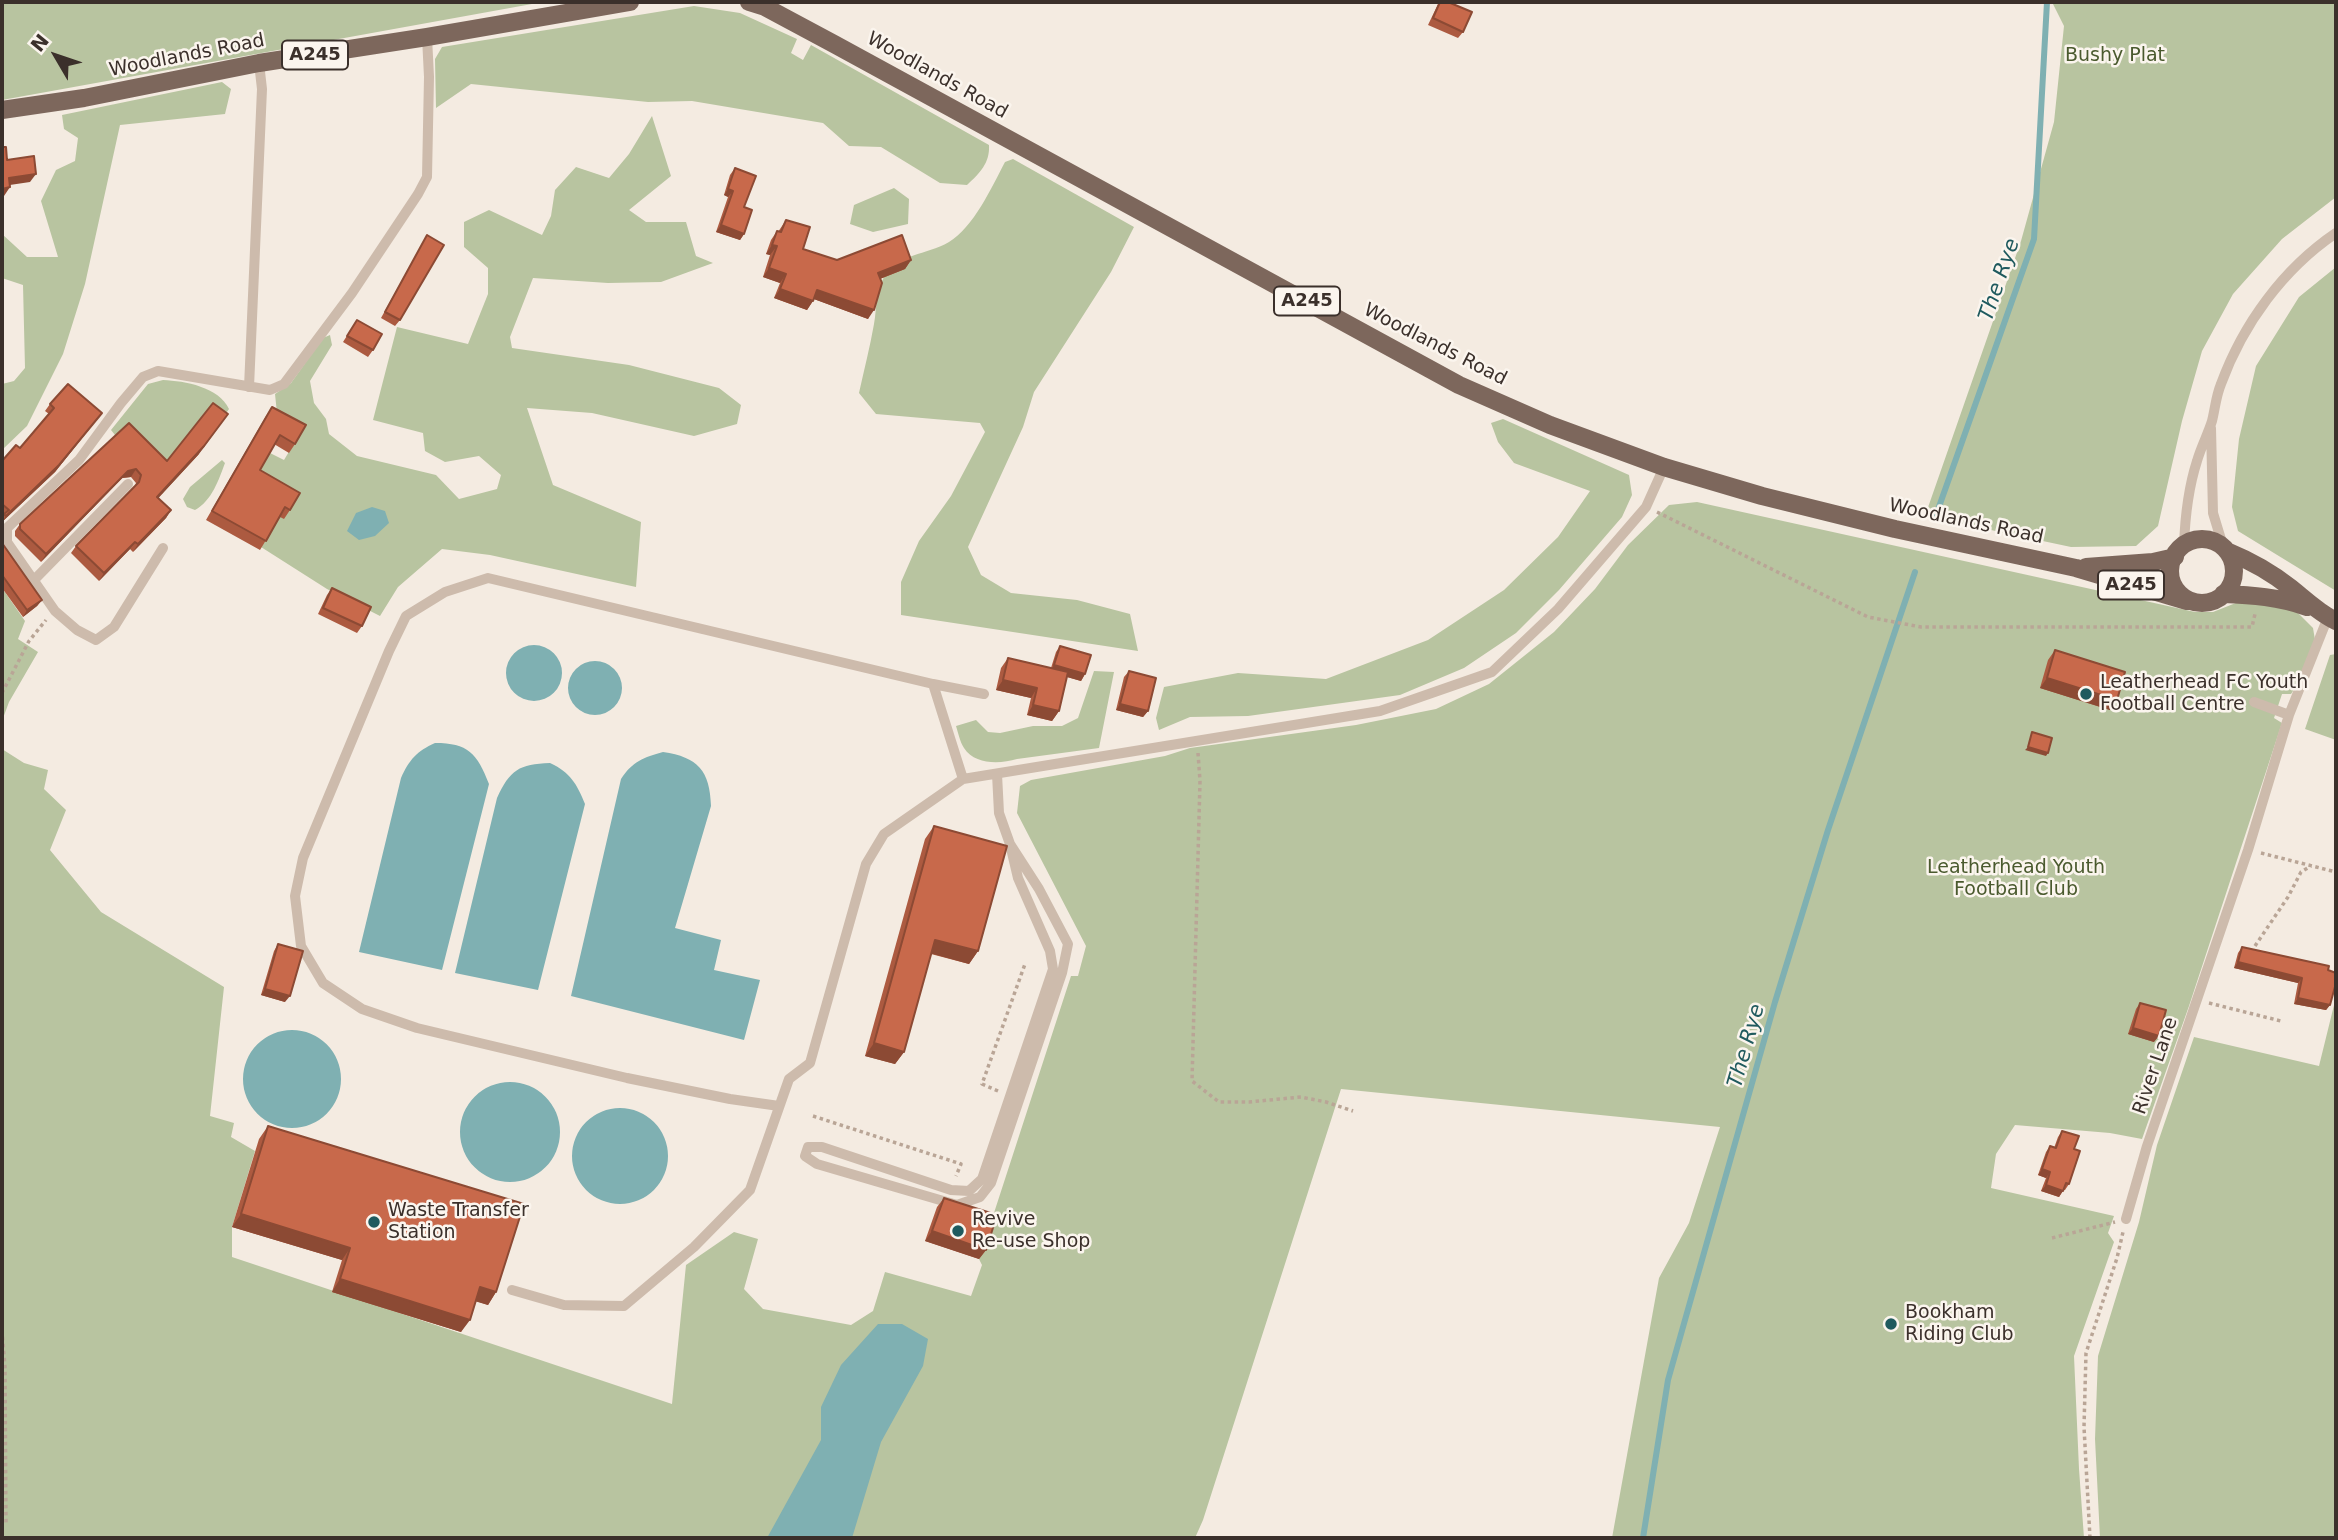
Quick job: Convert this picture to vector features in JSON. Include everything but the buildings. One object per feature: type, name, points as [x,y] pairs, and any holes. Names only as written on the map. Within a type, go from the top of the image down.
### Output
[{"type":"main road","name":"Woodlands Road","points":[[2,110],[84,98],[259,63],[630,2]]},
{"type":"main road","name":"Woodlands Road","points":[[749,2],[765,7],[834,44],[1459,384],[1550,425],[1664,467],[1762,496],[1895,529],[2076,568],[2187,601]]},
{"type":"main road","points":[[2226,549],[2233,560],[2233,579],[2222,594],[2207,604],[2187,601],[2173,585],[2171,577],[2179,551],[2203,539],[2214,540],[2289,586],[2327,616]]},
{"type":"main road","name":"Woodlands Road","points":[[2076,568],[2153,562],[2179,551]]},
{"type":"main road","points":[[2222,594],[2286,599],[2327,616]]},
{"type":"lane","points":[[163,548],[114,627],[96,640],[76,630],[55,611],[7,542],[7,528],[79,460],[121,402],[143,377],[158,371],[270,390],[284,384],[352,293],[418,194],[426,177],[429,77],[427,37]]},
{"type":"lane","points":[[249,387],[262,89],[259,63]]},
{"type":"lane","points":[[2179,551],[2190,488],[2221,384],[2249,326],[2277,286],[2311,250],[2336,233]]},
{"type":"lane","points":[[2211,422],[2213,513],[2226,549]]},
{"type":"lane","points":[[512,1290],[564,1305],[624,1306],[694,1247],[750,1190],[789,1079],[810,1063],[866,864],[884,834],[963,779],[1380,711],[1492,672],[1558,609],[1646,507],[1664,467]]},
{"type":"lane","points":[[35,579],[128,484]]},
{"type":"lane","points":[[779,1106],[627,1078],[417,1028],[362,1009],[323,983],[301,946],[295,896],[303,858],[406,616],[445,592],[488,578],[984,694]]},
{"type":"lane","name":"River Lane","points":[[2126,1219],[2147,1146],[2248,850],[2289,715],[2327,616]]},
{"type":"lane","points":[[933,684],[963,779]]},
{"type":"lane","points":[[2254,702],[2289,715]]},
{"type":"lane","points":[[997,774],[999,813],[1018,878],[1050,951],[1053,969],[982,1179],[969,1191],[951,1191],[822,1147],[808,1147],[805,1156],[817,1164],[957,1205],[980,1197],[991,1183],[1062,973],[1068,944],[1039,889],[1010,844]]},
{"type":"lane","points":[[1050,951],[1058,960],[1066,953]]},
{"type":"path","points":[[1646,507],[1868,617],[1921,627],[2252,627],[2258,595]]},
{"type":"path","points":[[2,693],[29,641],[55,611]]},
{"type":"path","points":[[1197,741],[1200,781],[1192,1081],[1219,1102],[1301,1097],[1353,1111]]},
{"type":"path","points":[[2248,850],[2336,872]]},
{"type":"path","points":[[2255,946],[2288,897],[2301,872],[2311,866]]},
{"type":"path","points":[[1003,1093],[982,1084],[1025,964]]},
{"type":"path","points":[[2197,1000],[2281,1021]]},
{"type":"path","points":[[813,1116],[961,1164],[955,1179],[963,1182]]},
{"type":"path","points":[[2052,1238],[2126,1219],[2117,1258],[2086,1353],[2084,1427],[2090,1538]]},
{"type":"path","points":[[2,1330],[5,1367],[6,1524]]},
{"type":"green space","points":[[2,2],[543,2],[2,100]]},
{"type":"green space","name":"Bushy Plat","points":[[2052,2],[2336,2],[2336,197],[2282,239],[2233,294],[2202,351],[2182,421],[2158,526],[2136,546],[2071,547],[1925,516],[2021,241],[2054,122],[2064,26]]},
{"type":"green space","points":[[694,6],[740,13],[797,39],[791,53],[803,60],[811,45],[989,145],[986,162],[967,185],[940,183],[881,147],[849,146],[823,123],[692,101],[648,102],[471,84],[436,108],[435,59],[442,47]]},
{"type":"green space","points":[[222,82],[231,89],[225,114],[120,125],[85,284],[63,354],[27,426],[2,450],[2,384],[14,381],[25,368],[23,285],[2,278],[2,234],[27,257],[58,257],[41,201],[56,170],[75,161],[78,138],[64,129],[62,115]]},
{"type":"green space","points":[[652,116],[671,176],[629,210],[646,222],[686,222],[696,256],[713,263],[661,282],[608,283],[533,278],[510,337],[512,348],[629,365],[719,388],[741,405],[737,424],[694,436],[592,413],[527,408],[553,485],[641,522],[636,587],[490,555],[442,549],[398,587],[380,616],[327,589],[261,547],[253,479],[268,452],[284,460],[299,435],[278,423],[275,394],[291,383],[323,338],[330,335],[332,345],[310,381],[314,403],[326,419],[329,434],[357,456],[436,475],[459,499],[497,489],[501,475],[479,456],[445,462],[425,451],[423,433],[373,420],[397,327],[468,344],[488,294],[488,268],[464,247],[464,222],[489,210],[542,235],[551,216],[555,190],[576,167],[609,178],[629,154]]},
{"type":"green space","points":[[1013,159],[1134,227],[1111,272],[1034,392],[1023,427],[968,547],[981,575],[1011,593],[1077,600],[1130,614],[1138,651],[901,615],[901,582],[919,541],[951,496],[985,432],[980,423],[876,414],[859,393],[879,289],[884,277],[898,263],[958,236],[981,206],[1005,162]]},
{"type":"green space","points":[[894,188],[909,199],[908,224],[873,232],[850,224],[854,205]]},
{"type":"green space","points":[[2336,267],[2336,591],[2238,531],[2232,507],[2239,439],[2256,366],[2299,297]]},
{"type":"green space","points":[[163,380],[210,390],[224,401],[229,409],[195,458],[162,494],[111,430],[148,384]]},
{"type":"green space","points":[[1503,419],[1629,475],[1632,495],[1622,517],[1559,590],[1516,633],[1464,668],[1400,695],[1248,716],[1190,717],[1159,730],[1156,718],[1164,687],[1238,673],[1326,679],[1428,640],[1504,590],[1558,537],[1590,491],[1514,463],[1498,442],[1491,423]]},
{"type":"green space","points":[[222,460],[225,463],[206,501],[195,510],[187,507],[183,499],[190,487]]},
{"type":"green space","name":"Leatherhead Youth Football Club","points":[[1697,502],[2195,612],[2213,612],[2251,597],[2297,612],[2313,628],[2315,640],[2299,682],[2291,694],[2282,694],[2274,718],[2282,723],[2189,1006],[2142,1139],[2110,1133],[2015,1125],[1996,1154],[1991,1188],[2114,1216],[2108,1233],[2114,1242],[2074,1356],[2084,1538],[1612,1538],[1659,1278],[1689,1223],[1720,1127],[1341,1089],[1195,1538],[2,1538],[2,749],[24,763],[48,770],[44,789],[66,810],[50,850],[101,912],[224,987],[210,1116],[234,1123],[231,1137],[255,1151],[232,1227],[232,1257],[672,1404],[686,1265],[734,1232],[758,1239],[744,1289],[763,1309],[851,1325],[873,1311],[885,1272],[971,1296],[982,1265],[979,1259],[1071,976],[1078,976],[1086,946],[1017,813],[1020,786],[1031,780],[1165,756],[1190,748],[1356,725],[1436,709],[1489,684],[1554,632],[1595,589],[1628,545],[1669,505]]},
{"type":"green space","points":[[2,588],[25,621],[18,639],[38,652],[9,702],[2,721]]},
{"type":"green space","points":[[2336,654],[2336,740],[2305,729],[2330,655]]},
{"type":"green space","points":[[1094,671],[1114,672],[1099,748],[988,762],[975,758],[963,746],[956,726],[976,720],[988,732],[1000,733],[1033,726],[1062,726],[1078,718]]},
{"type":"green space","points":[[2336,997],[2336,1538],[2100,1538],[2095,1439],[2098,1356],[2139,1222],[2157,1145],[2194,1037],[2319,1066]]},
{"type":"water","points":[[372,507],[385,511],[389,523],[375,536],[359,540],[347,531],[356,513]]},
{"type":"water","points":[[534,645],[545,647],[554,653],[560,662],[560,684],[554,693],[545,699],[534,701],[523,699],[514,693],[508,684],[506,673],[508,662],[514,653],[523,647]]},
{"type":"water","points":[[600,661],[610,665],[618,673],[622,688],[618,703],[610,711],[590,715],[580,711],[572,703],[568,683],[572,673],[580,665]]},
{"type":"water","points":[[435,743],[456,745],[470,752],[489,784],[442,970],[359,952],[401,778],[414,757]]},
{"type":"water","points":[[663,752],[685,758],[700,768],[708,783],[711,806],[675,928],[721,940],[714,970],[760,980],[744,1040],[571,996],[621,779],[639,761]]},
{"type":"water","points":[[550,763],[572,779],[585,804],[538,990],[455,973],[497,798],[506,781],[517,770],[530,765]]},
{"type":"water","points":[[292,1030],[311,1034],[327,1044],[337,1060],[341,1079],[337,1098],[327,1114],[311,1124],[292,1128],[273,1124],[257,1114],[247,1098],[243,1079],[247,1060],[257,1044],[273,1034]]},
{"type":"water","points":[[510,1082],[529,1086],[545,1097],[556,1113],[560,1132],[556,1151],[545,1167],[529,1178],[510,1182],[491,1178],[475,1167],[464,1151],[460,1132],[464,1113],[475,1097],[491,1086]]},
{"type":"water","points":[[611,1108],[629,1108],[647,1116],[660,1129],[668,1147],[665,1175],[647,1196],[629,1204],[611,1204],[593,1196],[580,1183],[572,1165],[572,1147],[580,1129],[593,1116]]},
{"type":"water","points":[[878,1324],[902,1324],[928,1339],[923,1366],[881,1442],[852,1538],[767,1538],[821,1440],[821,1407],[841,1365]]},
{"type":"waterway","name":"The Rye","points":[[1935,518],[2034,239],[2047,2]]},
{"type":"waterway","name":"The Rye","points":[[1643,1538],[1668,1380],[1775,1002],[1828,830],[1915,572]]},
{"type":"place","name":"Leatherhead FC Youth Football Centre","points":[[2086,694]]},
{"type":"place","name":"Waste Transfer Station","points":[[374,1222]]},
{"type":"place","name":"Revive Re-use Shop","points":[[958,1231]]},
{"type":"place","name":"Bookham Riding Club","points":[[1891,1324]]}]
